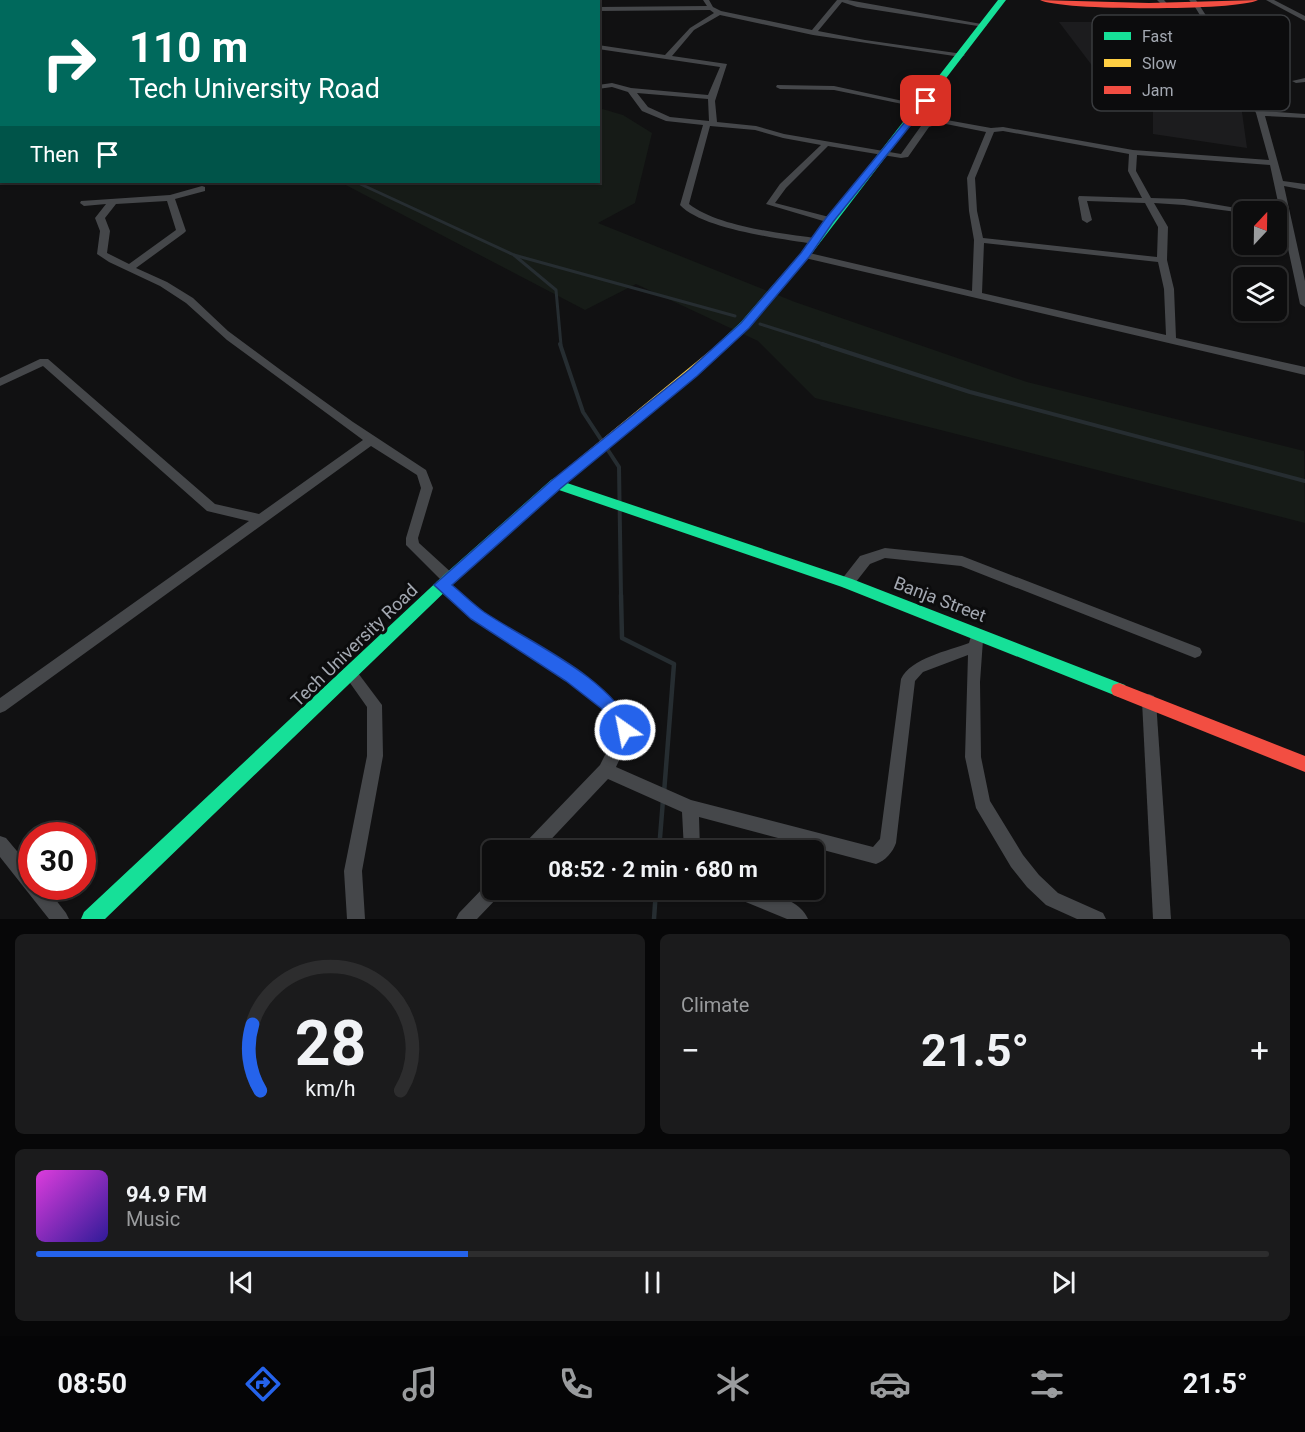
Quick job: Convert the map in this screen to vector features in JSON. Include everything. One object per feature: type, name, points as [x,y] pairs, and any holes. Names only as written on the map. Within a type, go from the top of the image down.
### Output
[{"type":"street","points":[[706,0],[711,8],[719,13],[813,33],[961,55]]},
{"type":"street","points":[[813,33],[841,0],[856,5],[984,25]]},
{"type":"street","name":"Tech University Road","points":[[91,919],[446,582],[556,484],[702,365],[745,325],[805,255],[1002,0]]},
{"type":"street","points":[[1044,0],[1130,4],[1254,0]]},
{"type":"street","points":[[1269,0],[1305,19]]},
{"type":"street","points":[[600,9],[711,8]]},
{"type":"street","points":[[666,58],[692,29],[719,13]]},
{"type":"street","points":[[600,47],[724,66],[710,97],[710,123],[684,205],[701,216],[770,235],[814,241]]},
{"type":"street","points":[[600,82],[632,90],[710,97]]},
{"type":"street","points":[[600,87],[612,85]]},
{"type":"street","points":[[780,87],[834,88],[922,106]]},
{"type":"street","points":[[632,90],[645,109],[669,119],[756,128],[783,136],[884,153],[905,155],[926,125]]},
{"type":"street","points":[[1280,201],[1279,183],[1260,113],[1305,116]]},
{"type":"street","points":[[909,122],[926,125],[942,121],[991,130],[1004,129],[1133,152],[1272,163]]},
{"type":"street","points":[[977,295],[979,240],[973,211],[971,178],[991,130]]},
{"type":"street","points":[[826,144],[783,186],[771,204],[830,220]]},
{"type":"street","points":[[1133,152],[1132,171],[1163,227],[1162,260],[1169,289],[1171,341]]},
{"type":"street","points":[[1279,183],[1305,187]]},
{"type":"street","points":[[84,203],[170,198],[202,189]]},
{"type":"street","points":[[130,268],[181,231],[170,198]]},
{"type":"street","points":[[1087,220],[1083,198],[1149,200],[1233,210]]},
{"type":"street","points":[[113,202],[100,218],[105,231],[102,254],[161,282],[185,297],[232,340],[371,440],[422,473],[427,488],[412,538],[414,545],[477,615],[572,676],[608,704],[625,730],[606,770],[540,840]]},
{"type":"street","points":[[979,240],[1162,260]]},
{"type":"street","points":[[1287,240],[1305,304]]},
{"type":"street","points":[[805,255],[1305,371]]},
{"type":"street","points":[[0,382],[44,361],[211,508],[262,519]]},
{"type":"street","points":[[0,706],[371,440]]},
{"type":"street","name":"Banja Street","points":[[556,484],[847,583],[977,639],[1149,701],[1305,764]]},
{"type":"street","points":[[847,583],[865,560],[885,553],[962,561],[1195,652]]},
{"type":"street","points":[[606,770],[690,807],[876,856],[888,843],[908,679],[918,668],[977,639]]},
{"type":"street","points":[[977,639],[973,682],[973,757],[982,803],[1017,861],[1033,881],[1053,899],[1097,919]]},
{"type":"street","points":[[350,673],[374,705],[375,756],[352,871],[356,919]]},
{"type":"street","points":[[1149,701],[1162,919]]},
{"type":"street","points":[[690,807],[692,840]]},
{"type":"street","points":[[0,844],[18,866]]},
{"type":"street","points":[[45,900],[60,919]]},
{"type":"street","points":[[465,919],[483,900]]},
{"type":"street","points":[[763,900],[792,911],[799,919]]},
{"type":"shaded area","points":[[1059,22],[1092,22],[1092,65]]},
{"type":"shaded area","points":[[600,108],[623,115],[652,133],[635,203],[598,223],[795,302],[1027,382],[1304,451],[1305,523],[815,398],[758,341],[636,284],[585,310],[342,183],[600,183]]},
{"type":"shaded area","points":[[1153,111],[1242,111],[1247,148],[1153,134]]},
{"type":"waterway","points":[[358,183],[514,255]]},
{"type":"waterway","points":[[514,255],[735,316]]},
{"type":"waterway","points":[[514,255],[556,290],[561,345]]},
{"type":"waterway","points":[[760,324],[826,345]]},
{"type":"waterway","points":[[560,344],[583,412],[619,467],[621,596]]},
{"type":"waterway","points":[[822,344],[970,392],[1305,481]]},
{"type":"waterway","points":[[621,595],[622,638],[674,664],[664,793]]},
{"type":"waterway","points":[[660,840],[663,800]]},
{"type":"waterway","points":[[654,919],[655,900]]},
{"type":"traffic: fast","points":[[716,352],[745,325],[805,255],[1002,0]]},
{"type":"traffic: fast","points":[[91,919],[449,579],[566,476]]},
{"type":"traffic: fast","points":[[556,484],[847,583],[1119,690]]},
{"type":"traffic: slow","points":[[566,476],[716,352]]},
{"type":"traffic: jam","points":[[1044,0],[1149,6],[1254,0]]},
{"type":"traffic: jam","points":[[1119,690],[1305,764]]},
{"type":"route","points":[[625,730],[608,704],[572,676],[477,615],[442,585],[556,484],[693,373],[745,325],[805,255],[830,220],[926,101]]}]
